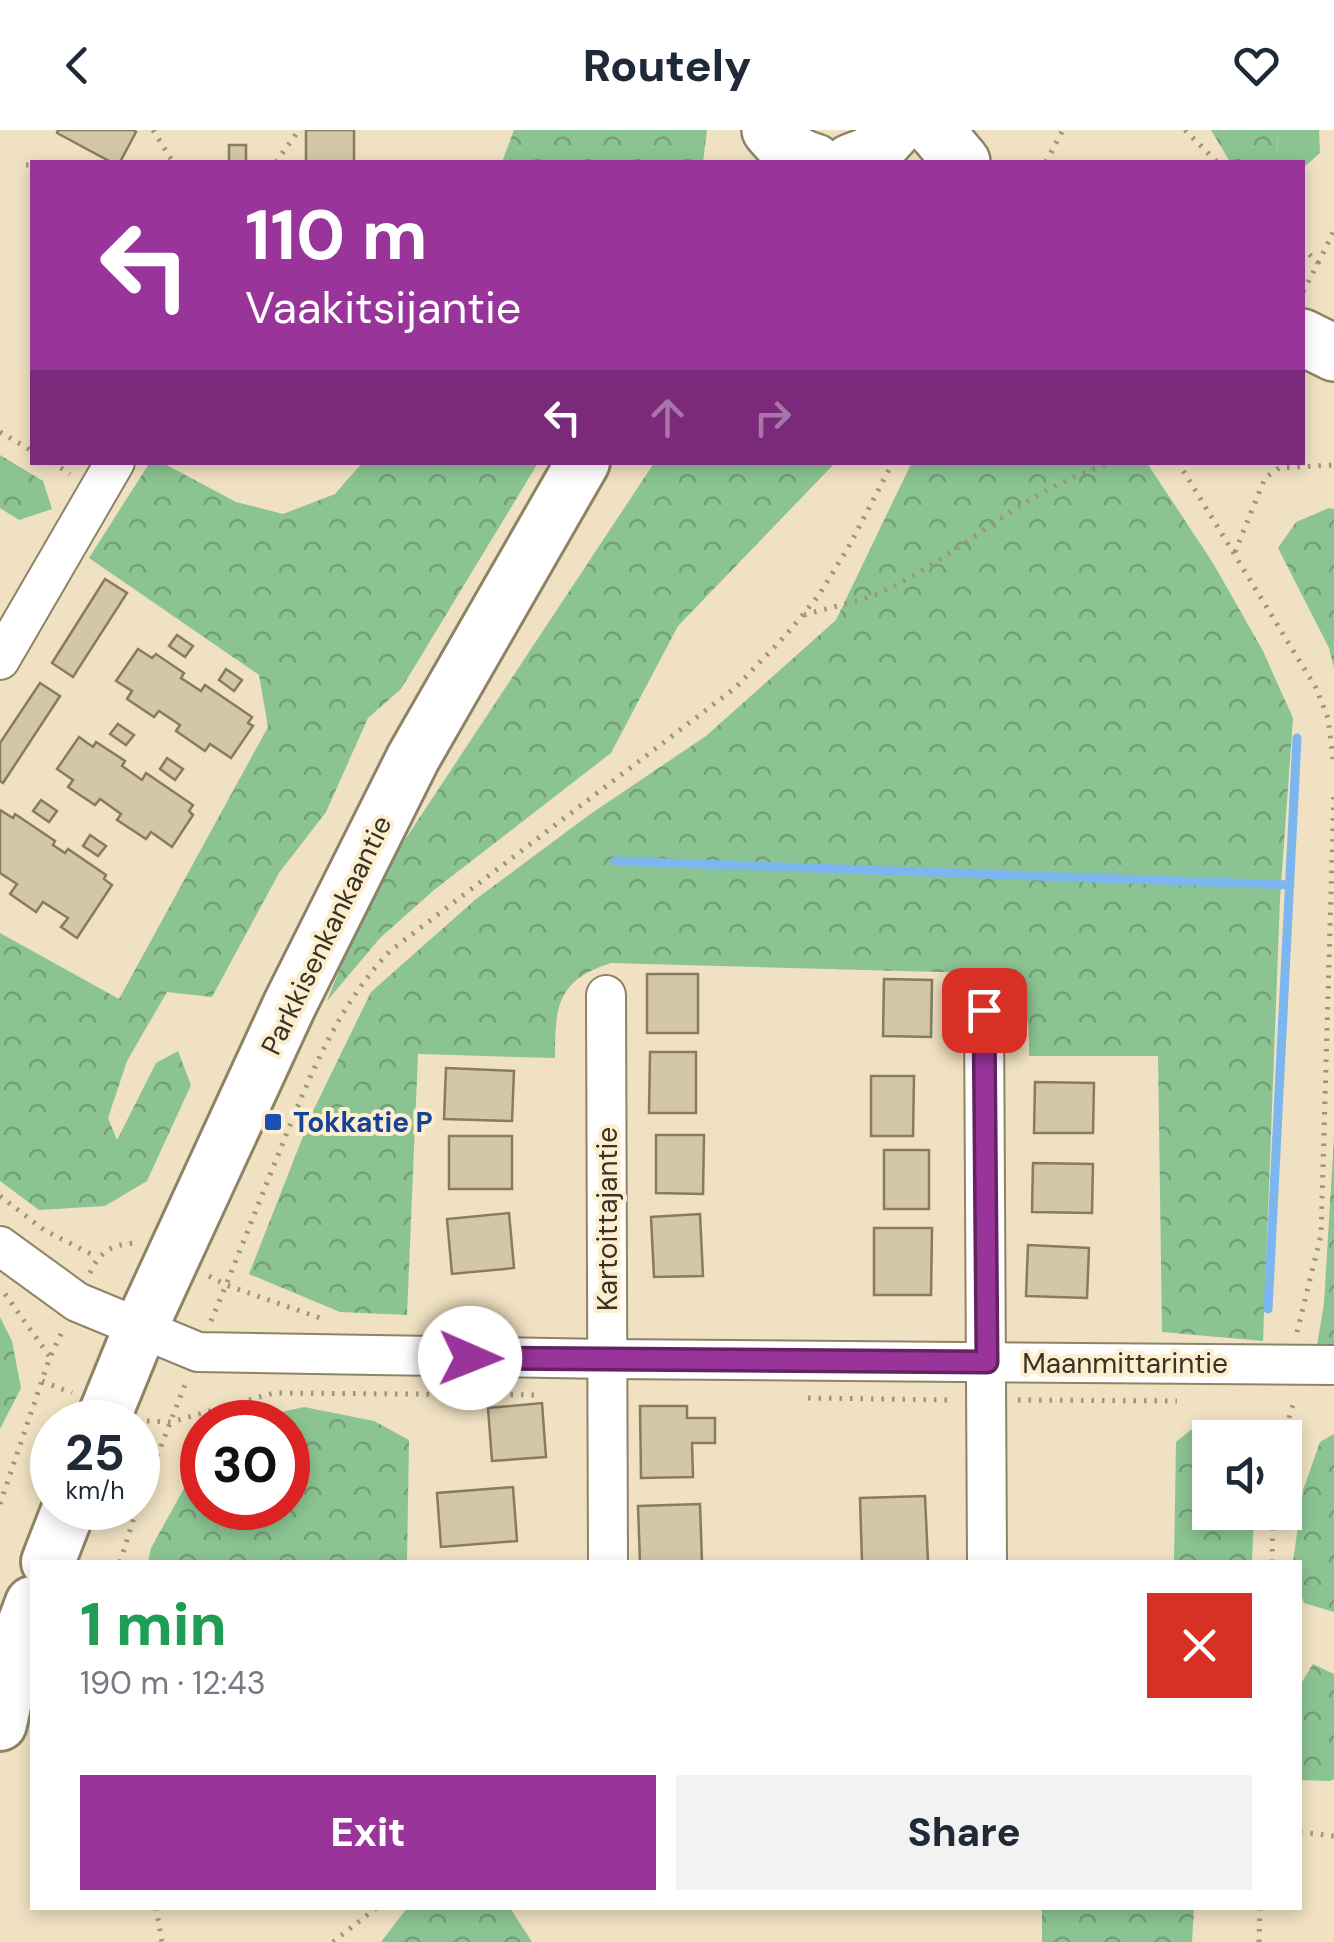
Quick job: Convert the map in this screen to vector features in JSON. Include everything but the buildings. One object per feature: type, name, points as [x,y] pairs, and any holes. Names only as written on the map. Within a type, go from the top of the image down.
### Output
[{"type":"main road","points":[[755,160],[768,130],[782,146],[806,160]]},
{"type":"main road","points":[[935,130],[960,160]]},
{"type":"main road","points":[[1305,340],[1334,354]]},
{"type":"main road","name":"Parkkisenkankaantie","points":[[111,1400],[290,1004],[413,758],[580,465]]},
{"type":"main road","points":[[49,1560],[60,1530]]},
{"type":"main road","points":[[0,1724],[18,1640],[30,1608]]},
{"type":"street","points":[[0,660],[113,465]]},
{"type":"street","name":"Kartoittajantie","points":[[606,995],[608,1560]]},
{"type":"street","points":[[984,1010],[986,1560]]},
{"type":"street","name":"Maanmittarintie","points":[[0,1246],[77,1302],[198,1352],[607,1377],[987,1362],[1296,1383],[1334,1365]]},
{"type":"path","points":[[153,130],[172,160]]},
{"type":"path","points":[[277,160],[299,130]]},
{"type":"path","points":[[1047,160],[1063,130]]},
{"type":"path","points":[[1184,130],[1214,160]]},
{"type":"path","points":[[1305,288],[1334,231]]},
{"type":"path","points":[[1305,250],[1318,263]]},
{"type":"path","points":[[0,432],[30,450]]},
{"type":"path","points":[[160,1449],[319,1055],[366,975],[390,950],[735,688],[802,616],[848,548],[891,465]]},
{"type":"path","points":[[802,616],[884,591],[1031,498],[1105,465]]},
{"type":"path","points":[[1180,465],[1316,688],[1328,718],[1334,766]]},
{"type":"path","points":[[1235,552],[1265,478],[1279,468],[1334,465]]},
{"type":"path","points":[[1287,1420],[1296,1383],[1297,1330],[1321,1235],[1334,792]]},
{"type":"path","points":[[0,1196],[44,1230],[96,1257]]},
{"type":"path","points":[[0,1286],[50,1357]]},
{"type":"path","points":[[171,1422],[274,1393],[607,1377]]},
{"type":"path","points":[[1276,1401],[1296,1383]]},
{"type":"path","points":[[798,1398],[1180,1401]]},
{"type":"path","points":[[121,1560],[130,1530]]},
{"type":"path","points":[[1272,1560],[1273,1530]]},
{"type":"path","points":[[1302,1832],[1334,1836]]},
{"type":"path","points":[[156,1910],[162,1942]]},
{"type":"path","points":[[333,1942],[373,1910]]},
{"type":"path","points":[[1258,1942],[1260,1910]]},
{"type":"green space","points":[[514,130],[707,130],[703,160],[503,160]]},
{"type":"green space","points":[[1211,130],[1277,130],[1278,160],[1229,160]]},
{"type":"green space","points":[[1277,130],[1319,130],[1320,153],[1305,166],[1305,160],[1278,160]]},
{"type":"green space","points":[[0,455],[43,481],[52,509],[19,520],[0,508]]},
{"type":"green space","points":[[148,465],[167,465],[236,502],[283,514],[335,494],[360,465],[537,465],[401,689],[368,718],[326,812],[279,873],[212,997],[167,992],[127,1061],[108,1118],[117,1140],[156,1063],[178,1051],[191,1085],[147,1181],[105,1206],[39,1210],[0,1181],[0,933],[119,999],[268,727],[259,675],[89,558]]},
{"type":"green space","points":[[653,465],[833,465],[678,626],[611,753],[434,890],[380,938],[327,1001],[371,891]]},
{"type":"green space","points":[[911,465],[1148,465],[1213,563],[1263,651],[1293,718],[1280,899],[1263,1341],[1162,1332],[1158,1056],[1029,1056],[1028,1024],[1021,1002],[1005,987],[977,973],[611,963],[593,970],[579,978],[563,997],[556,1024],[555,1058],[418,1054],[407,1315],[340,1312],[249,1274],[313,1111],[371,992],[476,899],[589,815],[706,736],[836,620]]},
{"type":"green space","points":[[1334,509],[1334,668],[1329,648],[1278,548],[1296,522]]},
{"type":"green space","points":[[1334,1136],[1334,1347],[1317,1345],[1324,1304]]},
{"type":"green space","points":[[0,1317],[12,1341],[21,1388],[0,1429]]},
{"type":"green space","points":[[310,1408],[374,1421],[409,1440],[407,1560],[148,1560],[180,1496],[180,1530],[310,1530]]},
{"type":"green space","points":[[1192,1429],[1192,1530],[1253,1530],[1252,1560],[1174,1560],[1176,1442]]},
{"type":"green space","points":[[1334,1434],[1334,1612],[1304,1603],[1302,1597],[1302,1560],[1293,1560],[1297,1530],[1302,1530],[1303,1490],[1320,1442]]},
{"type":"green space","points":[[1313,1664],[1334,1674],[1334,1779],[1330,1781],[1302,1780],[1302,1682]]},
{"type":"green space","points":[[405,1910],[511,1910],[532,1942],[381,1942]]},
{"type":"green space","points":[[1042,1910],[1194,1910],[1192,1942],[1042,1942]]},
{"type":"waterway","points":[[1268,1309],[1297,738]]},
{"type":"waterway","points":[[615,861],[1290,885]]},
{"type":"place","name":"Tokkatie P","points":[[273,1122]]},
{"type":"route","points":[[470,1358],[987,1362],[984,1010]]}]
